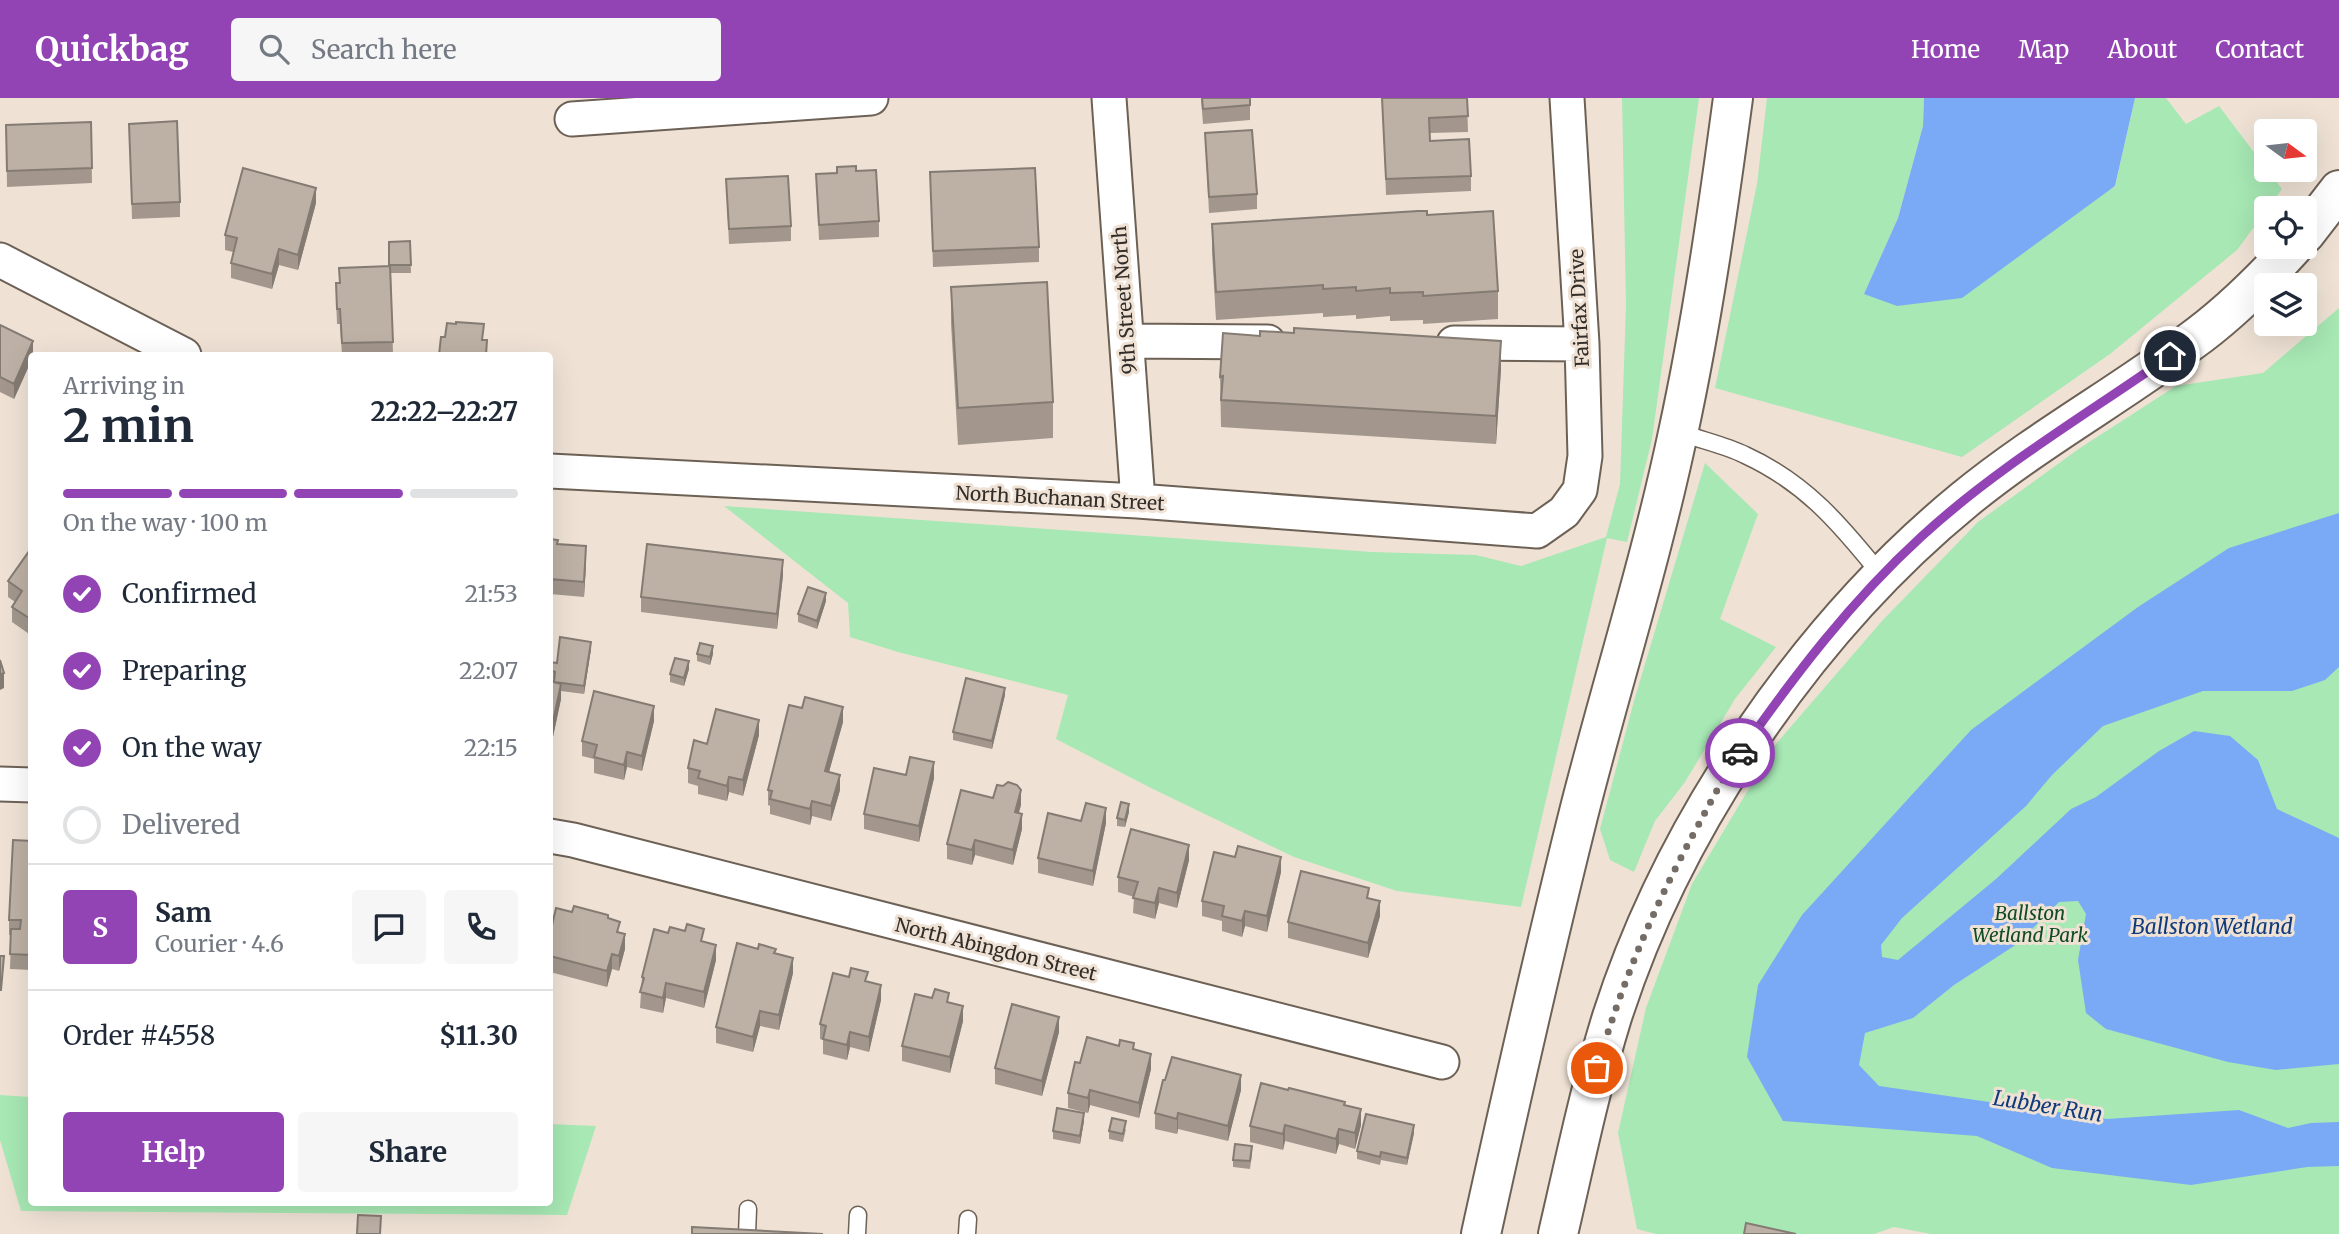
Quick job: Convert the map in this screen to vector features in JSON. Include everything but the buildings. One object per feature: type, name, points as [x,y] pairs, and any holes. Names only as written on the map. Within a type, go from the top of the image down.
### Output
[{"type":"highway","points":[[1481,1234],[1580,811],[1679,432],[1709,265],[1733,98]]},
{"type":"highway","points":[[2317,218],[2339,190]]},
{"type":"highway","points":[[1558,1234],[1584,1118],[1613,1014],[1653,913],[1737,758],[1771,709],[1841,621],[1920,537],[2040,442],[2192,341],[2229,311],[2281,260]]},
{"type":"street","points":[[572,119],[871,98]]},
{"type":"street","name":"9th Street North","points":[[1109,98],[1138,501]]},
{"type":"street","name":"Fairfax Drive","points":[[1564,512],[1580,490],[1585,456],[1567,98]]},
{"type":"street","points":[[0,260],[178,352]]},
{"type":"street","points":[[1128,341],[1294,342]]},
{"type":"street","points":[[1420,343],[1581,344]]},
{"type":"street","name":"North Buchanan Street","points":[[553,471],[1138,501],[1538,531],[1564,512]]},
{"type":"street","points":[[0,784],[28,785]]},
{"type":"street","name":"North Abingdon Street","points":[[553,837],[1443,1062]]},
{"type":"lane","points":[[1679,432],[1744,454],[1789,479],[1820,504],[1845,530],[1882,576]]},
{"type":"lane","points":[[747,1234],[748,1209]]},
{"type":"lane","points":[[857,1234],[858,1214]]},
{"type":"green space","points":[[1622,98],[1699,98],[1652,439],[1627,542],[1607,538],[1521,907],[1397,891],[1294,857],[1056,739],[1068,695],[898,652],[850,637],[848,603],[724,506],[1372,552],[1476,555],[1521,566],[1606,537],[1620,484],[1626,305]]},
{"type":"green space","points":[[1767,98],[1924,98],[1923,126],[1898,218],[1864,294],[2115,187],[2135,98],[2166,98],[2186,124],[2219,106],[2254,152],[2254,182],[2277,182],[2282,189],[2277,196],[2254,196],[2254,227],[2237,250],[2110,354],[1962,457],[1715,388],[1757,184]]},
{"type":"green space","name":"Ballston Wetland Park","points":[[2339,308],[2339,1234],[1931,1234],[1894,1227],[1874,1234],[1656,1234],[1637,1229],[1618,1133],[1646,1008],[1692,884],[1775,745],[1882,621],[1978,522],[2080,448],[2176,386],[2263,373],[2306,336],[2317,336],[2317,327]]},
{"type":"green space","points":[[1705,463],[1758,514],[1720,619],[1776,647],[1735,699],[1685,782],[1655,821],[1634,872],[1610,860],[1600,829],[1634,701]]},
{"type":"green space","points":[[0,1095],[28,1097],[28,1206],[553,1206],[553,1124],[596,1126],[567,1215],[21,1211],[0,1140]]},
{"type":"water","points":[[1924,98],[2135,98],[2115,186],[1962,298],[1897,306],[1864,294],[1898,218],[1923,126]]},
{"type":"water","name":"Ballston Wetland","points":[[2339,513],[2339,667],[2325,680],[2292,691],[2203,691],[2103,726],[2052,775],[2026,806],[1902,918],[1881,945],[1882,957],[1898,960],[1996,879],[2071,809],[2096,797],[2159,751],[2194,731],[2230,736],[2258,760],[2277,809],[2339,838],[2339,1064],[2276,1070],[2228,1062],[2106,1029],[2086,1013],[2078,960],[2086,914],[2078,901],[2059,902],[2017,944],[1954,985],[1913,1018],[1865,1033],[1859,1065],[1879,1086],[2107,1119],[2239,1110],[2288,1128],[2311,1123],[2339,1122],[2339,1166],[2307,1167],[2191,1185],[2052,1168],[1977,1136],[1783,1121],[1747,1057],[1758,985],[1802,915],[1971,730],[2138,607],[2229,548]]},
{"type":"way so far","points":[[1597,1068],[1613,1014],[1653,913],[1679,859],[1740,753]]},
{"type":"route","points":[[1740,753],[1805,664],[1841,621],[1920,537],[2040,442],[2170,356]]},
{"type":"water label","name":"Lubber Run","points":[[2048,1106]]}]
